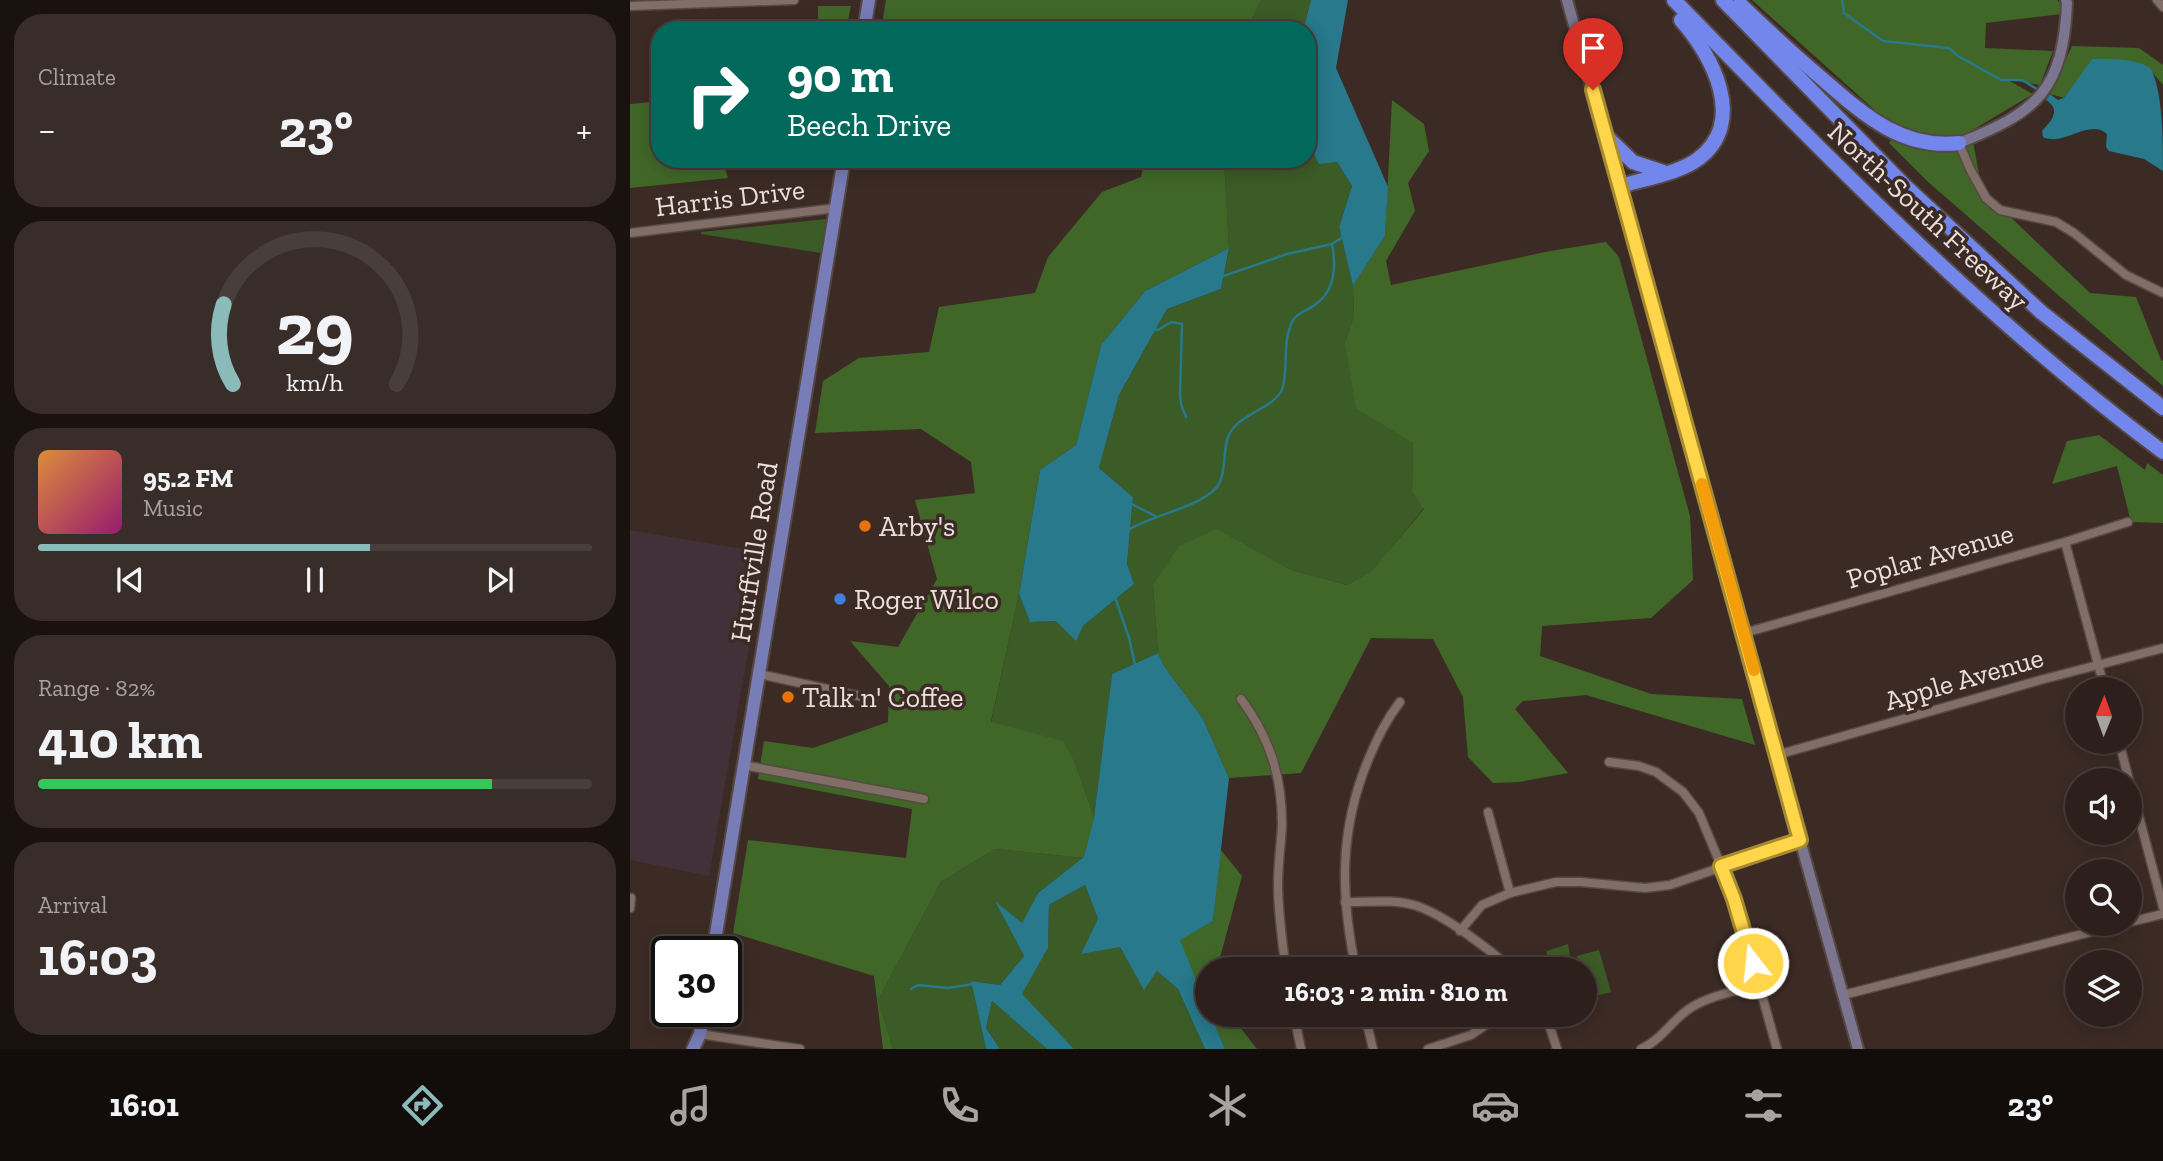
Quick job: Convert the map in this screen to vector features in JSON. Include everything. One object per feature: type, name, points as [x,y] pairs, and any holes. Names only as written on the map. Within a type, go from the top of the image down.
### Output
[{"type":"highway","points":[[1621,186],[1688,165],[1705,154],[1717,135],[1722,113],[1720,86],[1711,61],[1681,20],[1672,0]]},
{"type":"highway","name":"North-South Freeway","points":[[1672,0],[1858,188],[2016,333],[2163,452]]},
{"type":"highway","name":"North-South Freeway","points":[[1723,0],[1905,186],[2041,312],[2163,408]]},
{"type":"highway","points":[[1735,0],[1876,123],[1925,143],[1959,142]]},
{"type":"highway","points":[[1606,136],[1633,162],[1664,173]]},
{"type":"main road","points":[[866,21],[869,0]]},
{"type":"main road","points":[[1567,0],[1621,186],[1858,1049]]},
{"type":"main road","points":[[1959,142],[1995,128],[2018,115],[2039,98],[2053,77],[2064,49],[2069,1]]},
{"type":"main road","name":"Hurffville Road","points":[[716,936],[843,168]]},
{"type":"main road","points":[[693,1049],[701,1027]]},
{"type":"main road","points":[[700,1034],[703,1049]]},
{"type":"street","points":[[630,6],[794,0]]},
{"type":"street","points":[[2157,0],[2163,7]]},
{"type":"street","points":[[1959,142],[1986,198],[2000,211],[2056,222],[2126,275],[2163,293]]},
{"type":"street","name":"Harris Drive","points":[[630,233],[836,208]]},
{"type":"street","name":"Poplar Avenue","points":[[1744,633],[2128,522]]},
{"type":"street","points":[[2065,542],[2101,677]]},
{"type":"street","name":"Apple Avenue","points":[[1777,755],[2163,649]]},
{"type":"street","points":[[759,674],[873,699]]},
{"type":"street","points":[[1241,699],[1256,719],[1272,750],[1278,785],[1282,823],[1278,883],[1285,957]]},
{"type":"street","points":[[1354,957],[1345,902],[1344,857],[1351,806],[1385,720],[1400,702]]},
{"type":"street","points":[[1609,762],[1639,766],[1656,772],[1683,792],[1699,813],[1734,899],[1777,1049]]},
{"type":"street","points":[[743,765],[924,799]]},
{"type":"street","points":[[1488,812],[1510,893]]},
{"type":"street","points":[[2142,830],[2163,907]]},
{"type":"street","points":[[1460,931],[1482,905],[1510,893],[1556,882],[1645,888],[1670,885],[1800,840]]},
{"type":"street","points":[[630,908],[631,898]]},
{"type":"street","points":[[1345,902],[1392,902],[1417,906],[1460,931],[1495,957]]},
{"type":"street","points":[[2142,919],[2163,914]]},
{"type":"street","points":[[1843,995],[2075,936]]},
{"type":"street","points":[[1641,1049],[1659,1037],[1690,1008],[1711,998],[1759,984]]},
{"type":"street","points":[[1296,1027],[1301,1049]]},
{"type":"street","points":[[1368,1027],[1373,1049]]},
{"type":"street","points":[[1428,1049],[1471,1035],[1483,1027]]},
{"type":"street","points":[[1550,1027],[1557,1049]]},
{"type":"street","points":[[700,1034],[800,1049]]},
{"type":"shaded area","points":[[630,530],[765,553],[709,876],[630,860]]},
{"type":"green space","points":[[886,0],[1261,0],[1251,21],[882,21]]},
{"type":"green space","points":[[1261,0],[1311,0],[1305,21],[1251,21]]},
{"type":"green space","points":[[1752,0],[2057,0],[2070,13],[1986,23],[1985,48],[2053,51],[2040,85],[2006,79],[2033,94],[1971,131],[1982,190],[2090,293],[2136,297],[2163,361],[2163,386],[1927,181],[1889,143],[1897,130]]},
{"type":"green space","points":[[818,6],[851,6],[848,21],[818,21]]},
{"type":"green space","points":[[2072,46],[2139,48],[2163,65],[2163,85],[2146,65],[2094,59],[2064,98],[2050,94]]},
{"type":"green space","points":[[1392,100],[1424,124],[1429,151],[1408,183],[1415,211],[1386,261],[1391,285],[1550,251],[1606,242],[1619,257],[1690,516],[1693,580],[1651,618],[1542,626],[1540,656],[1651,694],[1742,699],[1755,745],[1586,695],[1523,701],[1515,709],[1568,773],[1519,782],[1493,783],[1468,757],[1463,697],[1433,639],[1371,638],[1301,773],[1229,778],[1203,719],[1164,666],[1158,653],[1153,585],[1179,546],[1217,529],[1291,570],[1347,585],[1371,572],[1424,509],[1412,492],[1413,443],[1356,408],[1345,342],[1354,316],[1353,286],[1385,236]]},
{"type":"green space","points":[[651,102],[651,168],[725,168],[728,178],[630,188],[630,104]]},
{"type":"green space","points":[[1316,157],[1319,163],[1337,162],[1352,186],[1339,227],[1353,286],[1354,316],[1345,342],[1413,443],[1412,492],[1424,508],[1371,573],[1347,585],[1291,570],[1217,530],[1153,585],[1158,653],[1112,674],[1094,817],[1075,763],[991,723],[1019,594],[1030,622],[1056,621],[1083,626],[1134,584],[1127,564],[1133,497],[1099,468],[1119,395],[1167,309],[1221,289],[1229,248],[1225,168],[1316,168]]},
{"type":"green space","points":[[1143,168],[1225,168],[1229,248],[1145,291],[1101,345],[1076,445],[1040,470],[1019,594],[991,722],[1063,741],[1075,763],[1094,817],[1084,858],[995,849],[941,882],[878,1000],[893,1049],[883,1049],[874,976],[733,933],[748,840],[906,858],[912,809],[758,779],[764,741],[813,748],[888,722],[889,686],[850,641],[898,647],[937,579],[915,500],[975,493],[971,462],[921,429],[815,433],[823,381],[859,358],[929,352],[939,307],[1035,293],[1048,257],[1102,192],[1141,177]]},
{"type":"green space","points":[[826,219],[821,253],[701,234],[701,232]]},
{"type":"green space","points":[[2099,435],[2145,470],[2147,463],[2163,475],[2163,523],[2131,522],[2117,466],[2052,484],[2067,441]]},
{"type":"green space","points":[[995,849],[1084,858],[1038,893],[1022,924],[997,903],[1024,956],[1000,985],[971,981],[986,1049],[893,1049],[878,1000],[941,882]]},
{"type":"green space","points":[[1220,849],[1242,876],[1220,957],[1195,957],[1195,979],[1179,940],[1213,921]]},
{"type":"green space","points":[[1085,885],[1098,919],[1120,947],[1144,989],[1157,971],[1178,989],[1205,1049],[1074,1049],[1021,995],[1048,948],[1049,905]]},
{"type":"green space","points":[[1568,944],[1570,956],[1546,957],[1547,951]]},
{"type":"green space","points":[[1599,950],[1611,992],[1597,996],[1597,957],[1577,956]]},
{"type":"green space","points":[[992,1001],[1047,1049],[1000,1049],[986,1028]]},
{"type":"green space","points":[[1216,1027],[1240,1027],[1257,1049],[1225,1049]]},
{"type":"water","points":[[1311,0],[1348,0],[1336,68],[1388,187],[1385,236],[1353,286],[1339,227],[1352,186],[1337,162],[1319,164],[1316,158],[1316,21],[1305,21]]},
{"type":"water","points":[[2092,59],[2132,61],[2151,69],[2160,104],[2163,171],[2144,159],[2109,151],[2106,147],[2107,134],[2100,130],[2092,129],[2051,139],[2043,137],[2042,131],[2054,112],[2046,100],[2050,94],[2058,100],[2064,98]]},
{"type":"water","points":[[1229,248],[1221,289],[1167,309],[1119,395],[1099,468],[1133,497],[1127,564],[1134,584],[1083,626],[1076,641],[1056,621],[1030,622],[1019,594],[1040,470],[1076,445],[1101,345],[1145,291]]},
{"type":"water","points":[[1158,653],[1164,666],[1203,719],[1229,778],[1213,921],[1180,940],[1195,977],[1195,1027],[1178,989],[1157,971],[1144,990],[1120,947],[1081,954],[1098,919],[1085,885],[1049,905],[1048,948],[1022,994],[1074,1049],[1047,1049],[992,1001],[986,1028],[1000,1049],[986,1049],[971,981],[1000,985],[1024,956],[995,901],[1022,923],[1038,893],[1084,857],[1094,817],[1112,674]]},
{"type":"water","points":[[1195,1027],[1216,1027],[1225,1049],[1205,1049]]},
{"type":"waterway","points":[[1842,0],[1844,13],[1883,41],[1949,48],[2001,80],[2022,80],[2040,91]]},
{"type":"waterway","points":[[1221,277],[1287,254],[1332,244],[1343,237]]},
{"type":"waterway","points":[[1130,529],[1205,497],[1220,482],[1230,432],[1241,421],[1272,401],[1282,390],[1288,332],[1295,317],[1316,304],[1327,292],[1334,269],[1332,244]]},
{"type":"waterway","points":[[1153,329],[1158,330],[1171,322],[1182,324],[1180,394],[1186,417]]},
{"type":"waterway","points":[[1130,503],[1155,516]]},
{"type":"waterway","points":[[1115,597],[1135,665]]},
{"type":"waterway","points":[[911,989],[918,985],[948,988],[973,984]]},
{"type":"slow traffic","points":[[1702,484],[1754,670]]},
{"type":"place","name":"Arby's","points":[[865,526]]},
{"type":"place","name":"Roger Wilco","points":[[840,599]]},
{"type":"place","name":"Talk n' Coffee","points":[[788,697]]},
{"type":"route","points":[[1593,90],[1800,840],[1721,866],[1753,963]]}]
